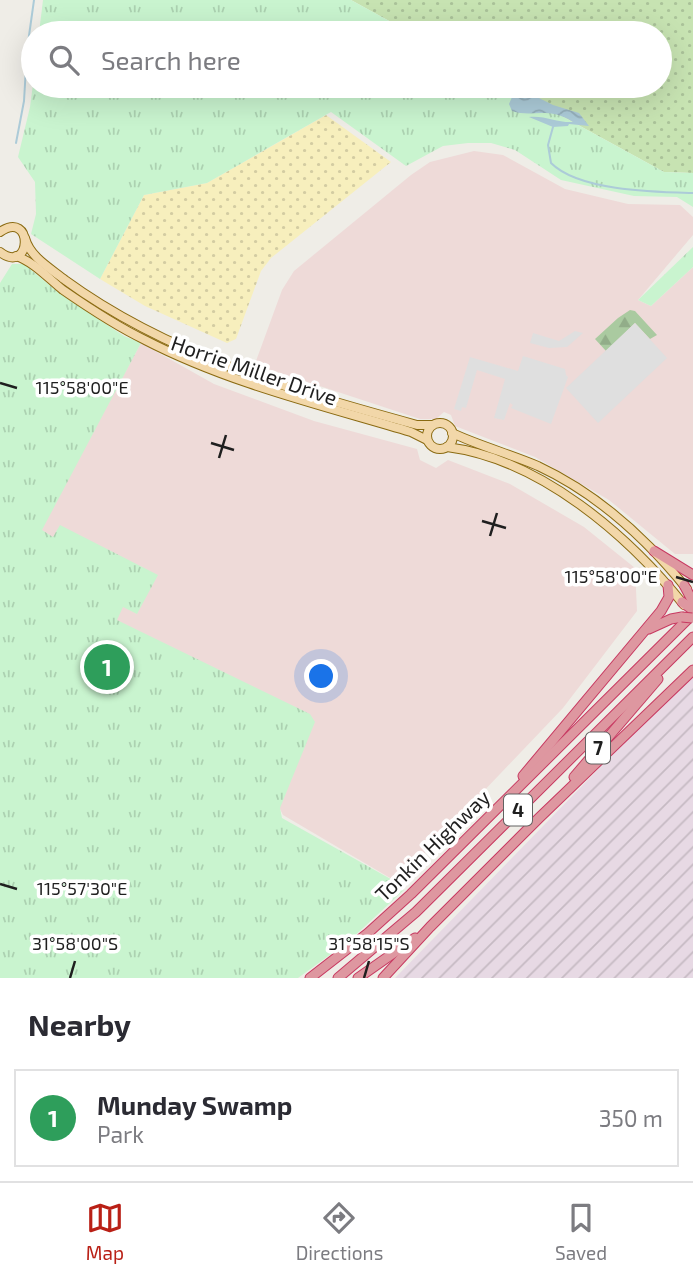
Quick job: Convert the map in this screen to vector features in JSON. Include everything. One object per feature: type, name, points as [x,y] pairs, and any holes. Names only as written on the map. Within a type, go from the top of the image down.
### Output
[{"type":"highway","points":[[654,551],[693,575]]},
{"type":"highway","points":[[498,807],[645,631],[667,600],[668,585]]},
{"type":"highway","points":[[645,631],[661,622],[678,618],[690,609],[684,585]]},
{"type":"highway","name":"Tonkin Highway","points":[[310,978],[368,933],[498,807],[690,609]]},
{"type":"highway","name":"Tonkin Highway","points":[[338,978],[416,912],[693,637]]},
{"type":"highway","name":"7","points":[[539,818],[693,637]]},
{"type":"highway","points":[[383,978],[539,818],[693,670]]},
{"type":"highway","points":[[358,978],[430,927]]},
{"type":"main road","points":[[3,229],[20,231],[25,238],[23,251],[16,256]]},
{"type":"main road","name":"Horrie Miller Drive","points":[[25,238],[33,254],[72,285],[107,309],[163,340],[218,363],[280,384],[411,423],[444,424],[452,433],[464,439],[531,463],[575,486],[614,513],[654,551],[693,596]]},
{"type":"main road","name":"Horrie Miller Drive","points":[[0,252],[8,257],[16,256],[26,260],[66,292],[104,317],[171,353],[227,375],[411,432],[437,449],[447,447],[466,450],[501,462],[561,492],[626,540],[690,609]]},
{"type":"main road","points":[[427,440],[427,432],[432,425]]},
{"type":"main road","points":[[447,447],[452,440],[452,433]]},
{"type":"shaded area","points":[[474,151],[503,155],[565,189],[628,204],[680,205],[693,217],[693,235],[638,300],[651,306],[693,267],[693,554],[675,554],[609,500],[535,457],[455,426],[451,415],[444,412],[436,419],[420,419],[259,366],[256,361],[282,290],[294,271],[430,162]]},
{"type":"shaded area","points":[[635,323],[667,358],[598,423],[566,388]]},
{"type":"shaded area","points":[[575,331],[583,333],[567,347],[549,348],[530,343],[533,333],[559,341]]},
{"type":"shaded area","points":[[141,343],[214,384],[314,421],[417,449],[420,460],[436,468],[448,460],[510,484],[584,527],[635,568],[637,611],[563,708],[397,882],[283,815],[114,621],[34,543],[0,401],[97,424]]},
{"type":"shaded area","points":[[523,356],[565,369],[568,377],[551,424],[511,408],[513,405],[510,403],[504,420],[494,418],[505,379],[477,370],[466,408],[462,407],[461,411],[454,409],[470,357],[518,371]]},
{"type":"shaded area","points":[[693,672],[693,978],[395,978]]},
{"type":"green space","points":[[43,0],[351,0],[389,21],[40,21]]},
{"type":"green space","points":[[351,0],[693,0],[693,173],[664,172],[529,98],[672,98],[672,21],[389,21]]},
{"type":"green space","points":[[31,98],[529,98],[664,172],[693,173],[693,207],[677,197],[634,196],[561,180],[515,150],[491,143],[443,146],[406,166],[331,112],[207,183],[144,195],[100,279],[31,234],[36,214],[35,182],[18,157]]},
{"type":"green space","points":[[693,247],[693,267],[651,306],[638,300]]},
{"type":"green space","points":[[12,264],[24,264],[59,293],[124,336],[141,343],[42,530],[53,537],[60,525],[158,575],[137,614],[123,607],[117,620],[310,714],[315,722],[280,808],[282,818],[396,882],[404,890],[349,941],[298,978],[0,978],[0,283]]},
{"type":"green space","points":[[630,310],[635,311],[657,335],[650,339],[635,323],[606,351],[595,339]]},
{"type":"sand","points":[[326,115],[391,162],[271,258],[261,271],[236,339],[227,343],[145,306],[100,279],[144,195],[207,183]]},
{"type":"water","points":[[512,98],[539,98],[579,113],[589,126],[569,124],[553,127],[529,117],[573,122],[548,113],[519,113],[512,111],[509,104]]},
{"type":"waterway","points":[[31,21],[34,0]]},
{"type":"waterway","points":[[16,143],[24,98]]},
{"type":"waterway","points":[[553,127],[548,145],[551,163],[564,172],[598,185],[693,193]]},
{"type":"place","name":"Munday Swamp","points":[[107,667]]}]
